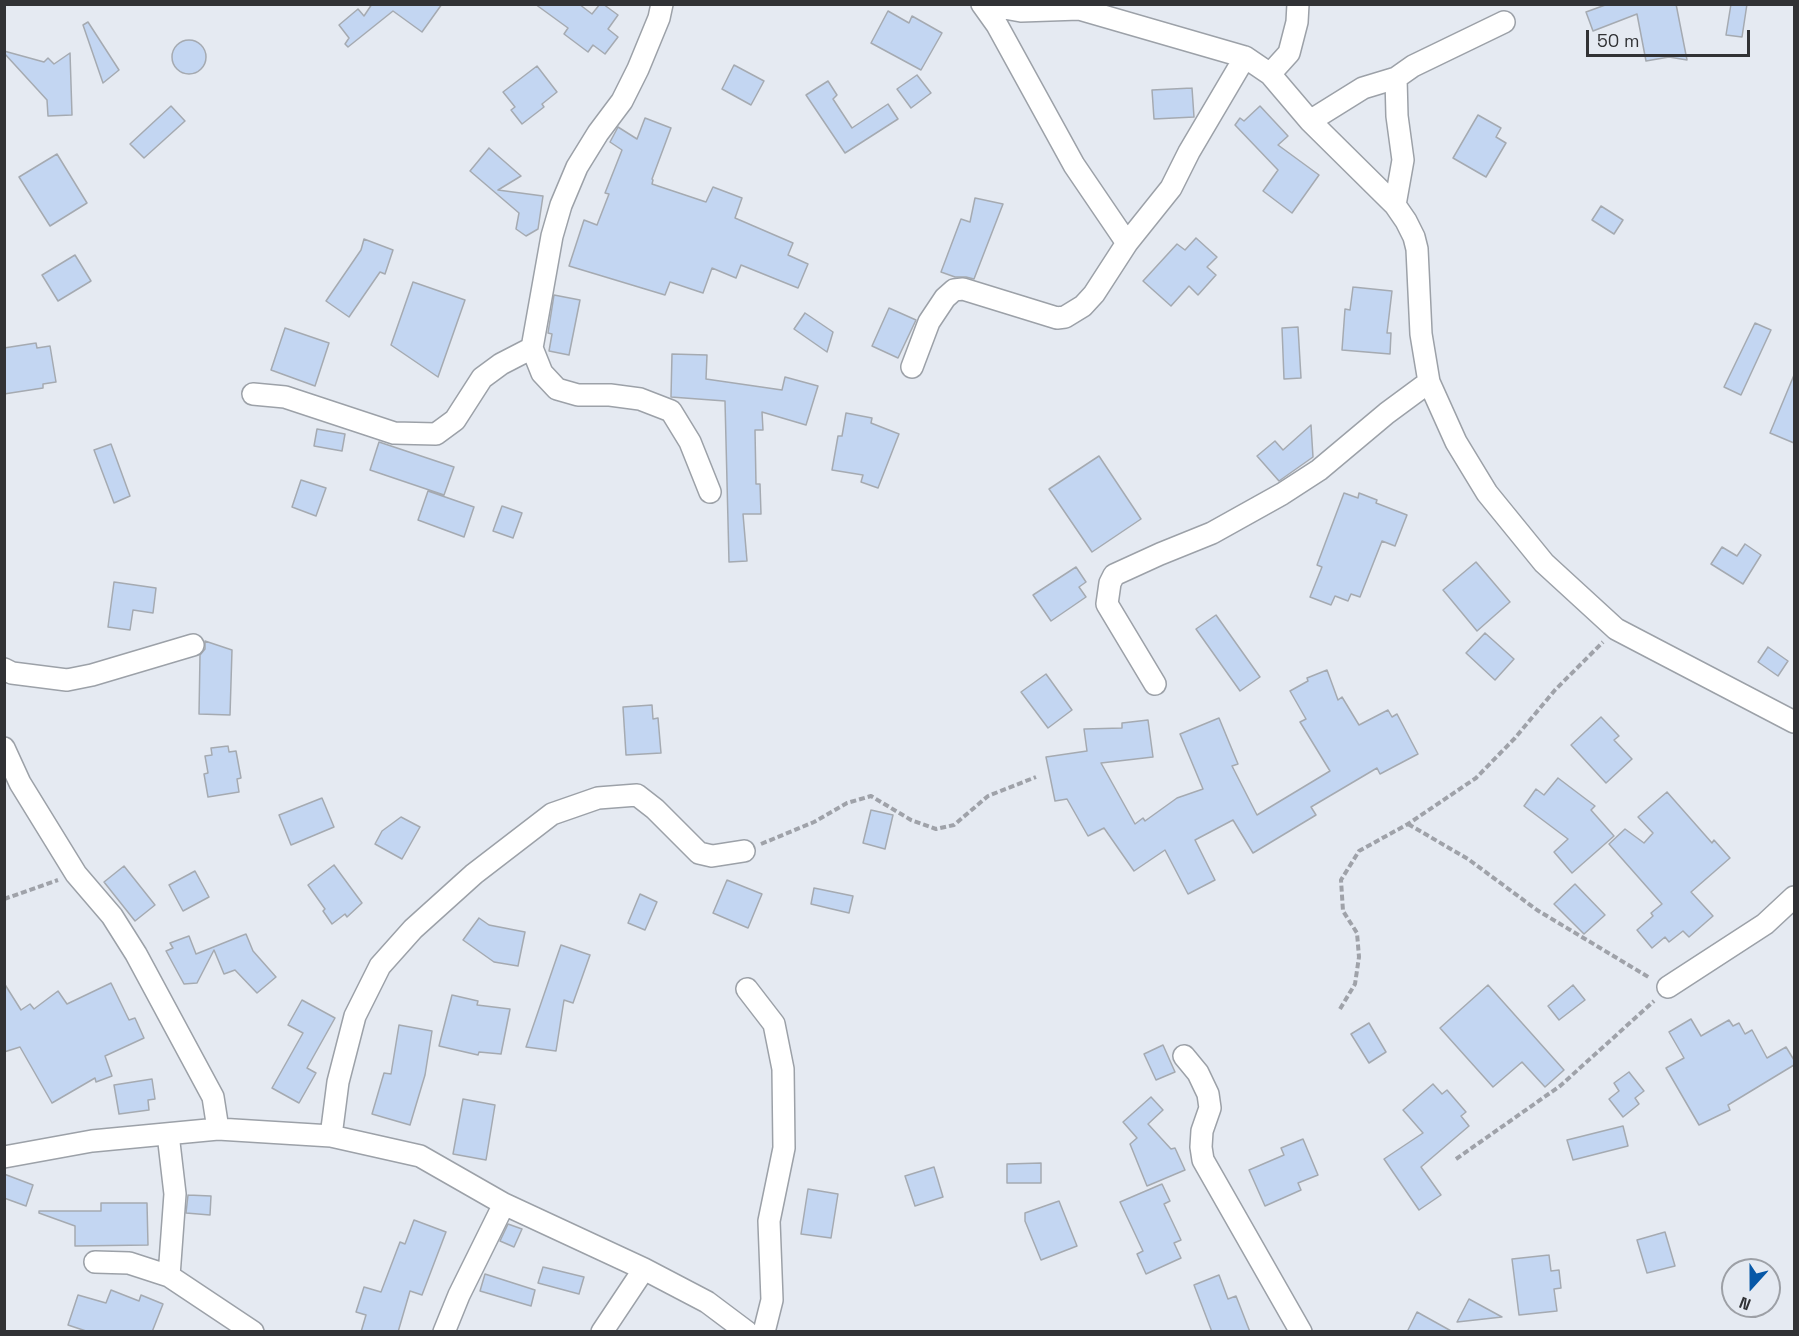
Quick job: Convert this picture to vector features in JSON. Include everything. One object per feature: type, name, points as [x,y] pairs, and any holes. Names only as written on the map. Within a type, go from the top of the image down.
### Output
[{"type":"street","points":[[662,4],[659,18],[638,69],[622,101],[598,133],[577,167],[561,205],[552,236],[532,348],[542,373],[557,389],[578,395],[610,395],[640,399],[671,411],[690,442],[710,492]]},
{"type":"street","points":[[982,4],[1021,11],[1079,9],[1245,57],[1270,74],[1311,121],[1395,205],[1414,237],[1417,249],[1421,334],[1429,382],[1456,442],[1487,493],[1544,562],[1616,629],[1794,722]]},
{"type":"street","points":[[982,4],[997,25],[1074,165],[1127,243]]},
{"type":"street","points":[[1270,74],[1290,53],[1297,22],[1298,4]]},
{"type":"street","points":[[1311,121],[1363,88],[1396,78],[1413,66],[1504,22]]},
{"type":"street","points":[[912,367],[929,322],[945,298],[954,290],[963,289],[1057,318],[1065,317],[1083,306],[1094,294],[1127,243],[1171,188],[1189,152],[1245,57]]},
{"type":"street","points":[[1395,205],[1403,160],[1397,116],[1396,78]]},
{"type":"street","points":[[253,394],[285,397],[394,433],[436,434],[455,420],[482,378],[501,364],[532,348]]},
{"type":"street","points":[[1155,684],[1107,604],[1110,583],[1114,575],[1212,533],[1282,494],[1319,470],[1387,413],[1429,382]]},
{"type":"street","points":[[4,669],[12,673],[67,680],[92,675],[193,645]]},
{"type":"street","points":[[4,748],[20,783],[76,874],[112,916],[136,954],[213,1097],[218,1129]]},
{"type":"street","points":[[331,1136],[338,1082],[355,1016],[380,966],[413,929],[474,874],[552,814],[598,798],[636,795],[655,809],[699,853],[712,855],[744,851]]},
{"type":"street","points":[[1668,987],[1765,924],[1794,897]]},
{"type":"street","points":[[747,989],[774,1024],[783,1070],[784,1148],[770,1221],[772,1300],[764,1332]]},
{"type":"street","points":[[1184,1056],[1198,1073],[1208,1094],[1210,1108],[1202,1131],[1203,1160],[1300,1332]]},
{"type":"street","points":[[4,1157],[92,1141],[218,1129],[331,1136],[420,1156],[504,1204],[644,1269],[707,1302],[747,1332]]},
{"type":"street","points":[[168,1134],[175,1194],[169,1276]]},
{"type":"street","points":[[444,1332],[459,1294],[504,1204]]},
{"type":"street","points":[[96,1262],[129,1263],[169,1276],[253,1332]]},
{"type":"street","points":[[602,1332],[644,1269]]},
{"type":"path","points":[[1340,1009],[1355,984],[1359,957],[1357,933],[1343,911],[1341,880],[1359,851],[1408,824],[1476,778],[1515,738],[1555,690],[1616,629]]},
{"type":"path","points":[[744,851],[814,822],[847,803],[871,796],[910,820],[936,829],[954,825],[988,796],[1036,777]]},
{"type":"path","points":[[1408,824],[1468,859],[1537,910],[1668,987],[1560,1086],[1456,1159]]},
{"type":"path","points":[[4,898],[76,874]]},
{"type":"building","points":[[372,4],[442,4],[422,32],[393,11],[348,47],[345,44],[349,38],[339,25],[358,9],[364,16]]},
{"type":"building","points":[[535,4],[579,4],[592,14],[600,4],[603,4],[618,15],[608,29],[618,37],[605,54],[593,45],[588,52],[564,34],[568,28]]},
{"type":"building","points":[[1608,4],[1676,4],[1687,60],[1669,57],[1646,61],[1637,14],[1593,31],[1586,12]]},
{"type":"building","points":[[1731,4],[1747,4],[1742,37],[1726,35]]},
{"type":"building","points":[[888,11],[909,23],[912,16],[942,33],[921,70],[871,43]]},
{"type":"building","points":[[88,22],[119,70],[103,83],[83,25]]},
{"type":"building","points":[[189,40],[201,45],[206,57],[201,69],[189,74],[177,69],[172,57],[177,45]]},
{"type":"building","points":[[4,51],[44,62],[48,58],[54,64],[70,53],[72,115],[48,116],[47,100]]},
{"type":"building","points":[[734,65],[764,81],[751,105],[722,89]]},
{"type":"building","points":[[537,66],[557,92],[542,104],[544,107],[522,124],[511,110],[515,107],[503,92]]},
{"type":"building","points":[[917,75],[931,93],[911,108],[897,89]]},
{"type":"building","points":[[828,81],[837,95],[833,99],[852,128],[888,104],[898,119],[845,153],[806,95]]},
{"type":"building","points":[[1192,88],[1194,117],[1154,119],[1152,90]]},
{"type":"building","points":[[171,106],[185,121],[144,158],[130,144]]},
{"type":"building","points":[[1260,106],[1288,136],[1278,145],[1319,175],[1292,213],[1263,191],[1278,170],[1235,125],[1240,118],[1244,121]]},
{"type":"building","points":[[1478,115],[1501,128],[1496,137],[1506,143],[1486,177],[1453,158]]},
{"type":"building","points":[[645,118],[671,128],[652,184],[706,202],[713,187],[742,198],[735,218],[793,243],[788,255],[808,264],[798,288],[741,265],[736,278],[712,268],[703,293],[670,282],[665,295],[569,266],[584,220],[597,225],[609,194],[605,193],[622,150],[610,142],[618,127],[637,139]]},
{"type":"building","points":[[489,148],[521,176],[498,190],[543,196],[538,229],[526,236],[516,229],[519,213],[470,171]]},
{"type":"building","points":[[57,154],[87,203],[50,226],[19,177]]},
{"type":"building","points":[[975,198],[1003,204],[974,279],[955,277],[941,272],[961,219],[970,222]]},
{"type":"building","points":[[1601,206],[1623,220],[1614,234],[1592,220]]},
{"type":"building","points":[[1196,238],[1217,257],[1207,267],[1216,275],[1198,295],[1189,286],[1171,306],[1143,281],[1177,244],[1185,250]]},
{"type":"building","points":[[364,239],[393,250],[385,274],[380,272],[349,317],[326,301],[361,250]]},
{"type":"building","points":[[75,255],[91,281],[58,301],[42,275]]},
{"type":"building","points":[[413,282],[465,300],[438,377],[391,345]]},
{"type":"building","points":[[1353,287],[1392,291],[1387,333],[1391,333],[1390,354],[1342,350],[1345,309],[1350,310]]},
{"type":"building","points":[[554,295],[580,300],[569,355],[549,351],[552,334],[548,333]]},
{"type":"building","points":[[889,308],[916,320],[898,358],[872,346]]},
{"type":"building","points":[[805,313],[833,332],[827,352],[794,329]]},
{"type":"building","points":[[1755,323],[1771,330],[1741,395],[1724,387]]},
{"type":"building","points":[[1298,327],[1301,378],[1284,379],[1282,328]]},
{"type":"building","points":[[285,328],[329,343],[315,386],[271,370]]},
{"type":"building","points":[[36,343],[37,348],[50,346],[56,382],[43,384],[43,388],[4,394],[4,348]]},
{"type":"building","points":[[672,354],[707,355],[706,379],[782,390],[785,377],[818,386],[806,425],[762,412],[763,430],[755,430],[756,484],[760,484],[761,514],[743,514],[747,561],[729,562],[725,401],[671,397]]},
{"type":"building","points":[[1794,375],[1794,443],[1770,433]]},
{"type":"building","points":[[846,413],[872,418],[871,423],[899,434],[878,488],[861,482],[863,475],[832,470],[838,436],[842,436]]},
{"type":"building","points":[[1311,425],[1313,457],[1279,481],[1257,456],[1275,441],[1283,450]]},
{"type":"building","points":[[317,429],[345,434],[342,451],[314,446]]},
{"type":"building","points":[[379,442],[454,467],[444,495],[370,470]]},
{"type":"building","points":[[111,444],[130,496],[114,503],[94,450]]},
{"type":"building","points":[[1099,456],[1141,519],[1092,552],[1049,489]]},
{"type":"building","points":[[301,480],[326,488],[316,516],[292,507]]},
{"type":"building","points":[[428,491],[474,507],[464,537],[418,520]]},
{"type":"building","points":[[1344,493],[1358,498],[1359,493],[1377,500],[1376,503],[1407,515],[1395,546],[1382,541],[1360,597],[1351,594],[1348,601],[1335,596],[1331,605],[1310,597],[1322,567],[1317,565]]},
{"type":"building","points":[[502,506],[522,513],[513,538],[493,531]]},
{"type":"building","points":[[1745,544],[1761,555],[1743,584],[1711,564],[1722,547],[1737,556]]},
{"type":"building","points":[[1476,562],[1510,602],[1477,631],[1443,590]]},
{"type":"building","points":[[1076,567],[1086,582],[1079,587],[1086,597],[1051,621],[1033,595]]},
{"type":"building","points":[[114,582],[156,588],[153,613],[133,610],[130,630],[108,627]]},
{"type":"building","points":[[1216,615],[1260,677],[1240,691],[1196,629]]},
{"type":"building","points":[[1485,633],[1514,659],[1495,680],[1466,653]]},
{"type":"building","points":[[205,641],[232,650],[230,715],[199,714],[200,655],[205,649]]},
{"type":"building","points":[[1768,647],[1788,661],[1778,676],[1758,662]]},
{"type":"building","points":[[1327,670],[1338,700],[1342,697],[1359,725],[1388,710],[1392,717],[1397,714],[1418,754],[1380,774],[1377,768],[1311,807],[1316,815],[1253,853],[1233,820],[1195,840],[1215,880],[1188,894],[1165,850],[1134,871],[1104,828],[1088,836],[1067,799],[1055,801],[1046,757],[1087,751],[1084,729],[1122,728],[1122,723],[1148,720],[1153,757],[1101,763],[1135,824],[1143,818],[1145,821],[1177,798],[1203,789],[1180,734],[1219,718],[1238,764],[1232,766],[1257,815],[1330,771],[1300,722],[1306,719],[1290,691],[1308,681],[1307,678]]},
{"type":"building","points":[[1046,674],[1072,710],[1048,728],[1021,692]]},
{"type":"building","points":[[652,705],[653,719],[658,718],[661,753],[626,755],[623,707]]},
{"type":"building","points":[[1601,717],[1619,736],[1614,740],[1632,759],[1606,783],[1571,745]]},
{"type":"building","points":[[228,746],[229,752],[236,751],[241,778],[237,779],[239,792],[208,797],[204,774],[208,773],[205,756],[212,755],[211,748]]},
{"type":"building","points":[[1558,778],[1595,806],[1591,810],[1614,836],[1572,873],[1554,852],[1568,839],[1524,806],[1536,789],[1544,795]]},
{"type":"building","points":[[1667,792],[1712,843],[1714,840],[1730,858],[1691,892],[1713,916],[1689,937],[1683,931],[1669,942],[1665,937],[1652,948],[1637,930],[1653,916],[1651,913],[1662,904],[1609,844],[1625,829],[1644,843],[1653,833],[1638,817]]},
{"type":"building","points":[[322,798],[334,827],[291,845],[279,815]]},
{"type":"building","points":[[871,810],[893,815],[885,849],[863,843]]},
{"type":"building","points":[[401,817],[420,827],[402,859],[375,844],[382,831]]},
{"type":"building","points":[[334,865],[362,903],[347,917],[345,914],[332,924],[323,911],[325,909],[308,885]]},
{"type":"building","points":[[124,866],[155,905],[135,921],[104,882]]},
{"type":"building","points":[[195,871],[209,897],[183,911],[169,885]]},
{"type":"building","points":[[727,880],[762,894],[748,928],[713,913]]},
{"type":"building","points":[[1575,884],[1605,915],[1584,934],[1554,904]]},
{"type":"building","points":[[814,888],[853,896],[849,913],[811,904]]},
{"type":"building","points":[[640,894],[657,902],[645,930],[628,923]]},
{"type":"building","points":[[479,918],[489,925],[525,932],[518,966],[494,962],[463,940]]},
{"type":"building","points":[[246,934],[253,951],[276,977],[257,993],[235,970],[224,974],[214,950],[197,983],[184,984],[166,951],[173,948],[170,943],[189,936],[196,954]]},
{"type":"building","points":[[561,945],[590,955],[573,1003],[564,1000],[556,1051],[526,1047]]},
{"type":"building","points":[[4,983],[21,1010],[30,1004],[34,1009],[58,991],[67,1004],[111,983],[129,1020],[135,1018],[144,1038],[105,1056],[112,1076],[96,1082],[95,1078],[52,1103],[20,1047],[4,1052]]},
{"type":"building","points":[[1488,985],[1564,1070],[1545,1087],[1522,1062],[1493,1087],[1440,1028]]},
{"type":"building","points":[[1573,985],[1585,1000],[1559,1020],[1548,1006]]},
{"type":"building","points":[[452,995],[478,1001],[477,1005],[510,1009],[501,1054],[479,1052],[478,1055],[439,1046]]},
{"type":"building","points":[[302,1000],[335,1018],[307,1068],[316,1073],[299,1103],[272,1088],[303,1033],[288,1025]]},
{"type":"building","points":[[1691,1019],[1701,1036],[1729,1020],[1733,1026],[1739,1023],[1745,1034],[1752,1030],[1767,1058],[1786,1047],[1794,1060],[1794,1065],[1728,1105],[1730,1110],[1699,1125],[1666,1068],[1684,1058],[1669,1032]]},
{"type":"building","points":[[1369,1023],[1386,1052],[1369,1063],[1351,1034]]},
{"type":"building","points":[[399,1025],[432,1031],[425,1075],[410,1125],[372,1114],[384,1073],[391,1074]]},
{"type":"building","points":[[1163,1045],[1175,1072],[1156,1080],[1144,1054]]},
{"type":"building","points":[[1629,1072],[1644,1091],[1635,1098],[1639,1104],[1623,1117],[1609,1099],[1619,1091],[1614,1083]]},
{"type":"building","points":[[152,1079],[155,1099],[148,1100],[149,1110],[119,1114],[114,1085]]},
{"type":"building","points":[[1433,1084],[1442,1094],[1447,1090],[1466,1112],[1461,1116],[1469,1126],[1421,1167],[1441,1195],[1419,1210],[1384,1159],[1423,1133],[1403,1110]]},
{"type":"building","points":[[1151,1097],[1163,1110],[1148,1124],[1171,1149],[1175,1148],[1185,1170],[1147,1186],[1130,1144],[1137,1138],[1123,1122]]},
{"type":"building","points":[[463,1099],[495,1105],[486,1160],[453,1154]]},
{"type":"building","points":[[1623,1126],[1628,1146],[1573,1160],[1567,1140]]},
{"type":"building","points":[[1303,1139],[1318,1175],[1298,1183],[1301,1190],[1265,1206],[1249,1170],[1284,1155],[1281,1148]]},
{"type":"building","points":[[1041,1163],[1041,1183],[1007,1183],[1007,1164]]},
{"type":"building","points":[[934,1167],[943,1197],[915,1206],[905,1176]]},
{"type":"building","points":[[4,1174],[33,1185],[26,1206],[4,1198]]},
{"type":"building","points":[[1162,1184],[1170,1201],[1164,1204],[1181,1240],[1174,1243],[1181,1258],[1146,1274],[1137,1254],[1143,1251],[1120,1202]]},
{"type":"building","points":[[808,1189],[838,1194],[831,1238],[801,1234]]},
{"type":"building","points":[[188,1195],[211,1196],[210,1215],[186,1213]]},
{"type":"building","points":[[1059,1201],[1077,1246],[1041,1260],[1025,1221],[1025,1213]]},
{"type":"building","points":[[101,1203],[147,1203],[148,1245],[75,1246],[75,1226],[39,1213],[39,1211],[101,1211]]},
{"type":"building","points":[[414,1220],[446,1232],[422,1295],[410,1291],[398,1332],[361,1332],[366,1315],[356,1312],[364,1287],[381,1292],[400,1242],[405,1244]]},
{"type":"building","points":[[508,1224],[522,1229],[514,1247],[500,1241]]},
{"type":"building","points":[[1665,1232],[1675,1266],[1647,1273],[1637,1240]]},
{"type":"building","points":[[1549,1255],[1551,1271],[1559,1270],[1561,1288],[1554,1289],[1557,1311],[1519,1315],[1512,1259]]},
{"type":"building","points":[[543,1267],[584,1277],[579,1294],[538,1283]]},
{"type":"building","points":[[485,1274],[535,1290],[531,1306],[480,1291]]},
{"type":"building","points":[[1219,1275],[1228,1299],[1236,1296],[1250,1332],[1212,1332],[1194,1285]]},
{"type":"building","points":[[111,1290],[139,1301],[141,1295],[163,1304],[152,1332],[89,1332],[68,1325],[78,1295],[106,1303]]},
{"type":"building","points":[[1469,1299],[1502,1317],[1457,1322]]},
{"type":"building","points":[[1417,1312],[1453,1332],[1407,1332]]}]
